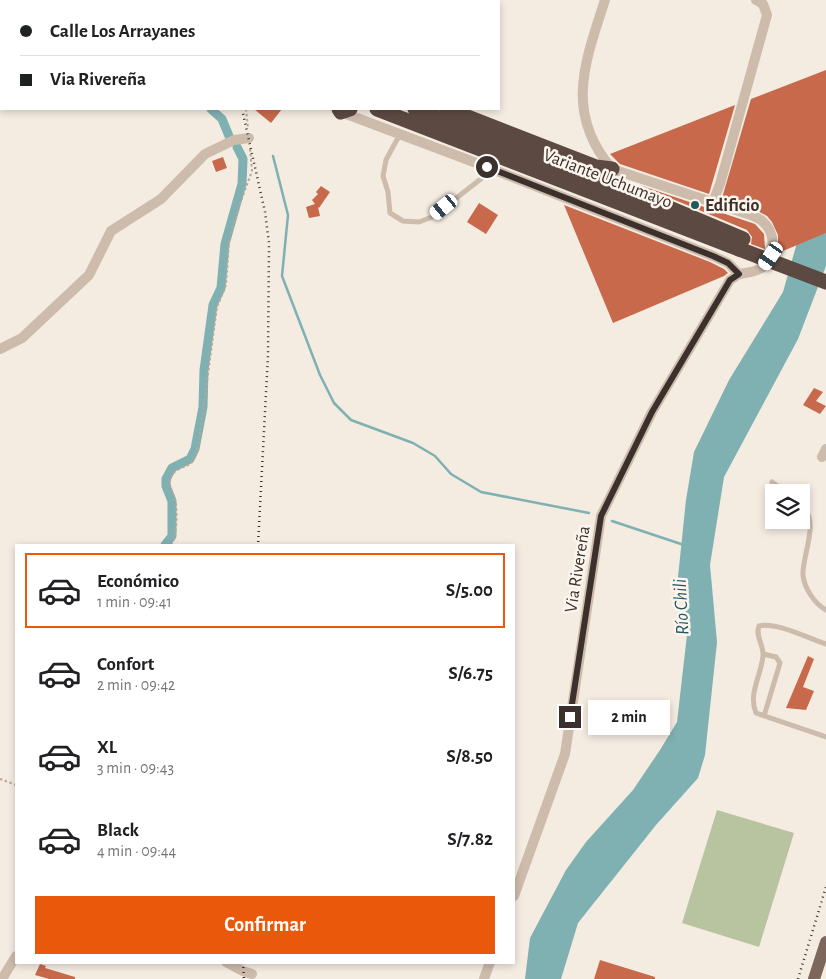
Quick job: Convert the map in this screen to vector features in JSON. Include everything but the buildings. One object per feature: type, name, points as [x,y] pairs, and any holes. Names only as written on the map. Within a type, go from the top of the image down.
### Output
[{"type":"highway","name":"Variante Uchumayo","points":[[380,110],[741,244],[826,272]]},
{"type":"highway","name":"Variante Uchumayo","points":[[417,110],[624,189],[826,282]]},
{"type":"highway","points":[[450,110],[596,166],[612,169]]},
{"type":"highway","points":[[582,173],[592,176],[612,169]]},
{"type":"highway","points":[[612,169],[624,189]]},
{"type":"main road","points":[[814,979],[826,942]]},
{"type":"street","points":[[344,110],[713,256],[728,263],[739,274],[752,273],[763,266],[771,256],[773,244],[770,231],[762,221],[751,215],[612,169],[599,154],[585,120],[582,106],[583,82],[588,52],[605,0]]},
{"type":"street","points":[[713,202],[720,184],[767,15],[763,4],[756,0]]},
{"type":"street","points":[[0,349],[22,338],[89,275],[111,231],[161,199],[205,154],[234,140],[249,138]]},
{"type":"street","name":"Via Rivereña","points":[[515,893],[565,754],[601,516],[652,412],[730,280],[739,274]]},
{"type":"street","points":[[2,979],[15,958]]},
{"type":"street","points":[[230,964],[252,974]]},
{"type":"street","points":[[484,979],[489,964]]},
{"type":"lane","points":[[401,133],[386,160],[383,176],[388,192],[390,213],[403,221],[419,222],[432,217],[482,178],[487,167]]},
{"type":"lane","points":[[809,529],[804,575],[809,592],[820,607],[826,610]]},
{"type":"lane","points":[[826,644],[774,626],[764,624],[759,626],[757,632],[763,654],[752,701],[756,713],[826,737]]},
{"type":"lane","points":[[763,654],[776,657],[780,663],[764,716]]},
{"type":"path","points":[[172,544],[175,540],[176,502],[170,482],[178,468],[188,465],[194,460],[198,448],[217,307],[226,285],[229,242],[239,206],[252,171],[246,110]]},
{"type":"path","points":[[0,779],[15,786]]},
{"type":"green space","points":[[717,810],[794,833],[759,947],[682,923]]},
{"type":"water","points":[[826,103],[826,266],[798,339],[724,477],[710,565],[717,642],[705,755],[698,778],[656,825],[578,923],[561,979],[525,979],[530,938],[566,870],[586,842],[633,790],[677,722],[688,626],[678,577],[686,500],[694,452],[729,380],[783,292],[816,176]]},
{"type":"waterway","points":[[212,110],[222,119],[229,136]]},
{"type":"waterway","points":[[166,544],[172,536],[172,501],[166,486],[166,479],[172,468],[190,459],[195,449],[203,407],[204,370],[213,305],[221,288],[225,244],[242,184],[243,159],[237,147]]},
{"type":"waterway","points":[[273,156],[288,215],[282,276],[320,375],[334,403],[351,420],[413,443],[435,456],[451,474],[481,492],[589,513]]},
{"type":"waterway","points":[[612,521],[684,545]]},
{"type":"railway","points":[[242,110],[265,212],[269,243],[268,355],[258,544]]},
{"type":"railway","points":[[798,979],[826,887]]},
{"type":"railway","points":[[243,964],[244,979]]},
{"type":"place","name":"Edificio","points":[[695,205]]},
{"type":"route","points":[[487,167],[713,256],[728,263],[739,274],[730,280],[652,412],[601,516],[570,717]]},
{"type":"water label","name":"Río Chili","points":[[680,607]]}]
